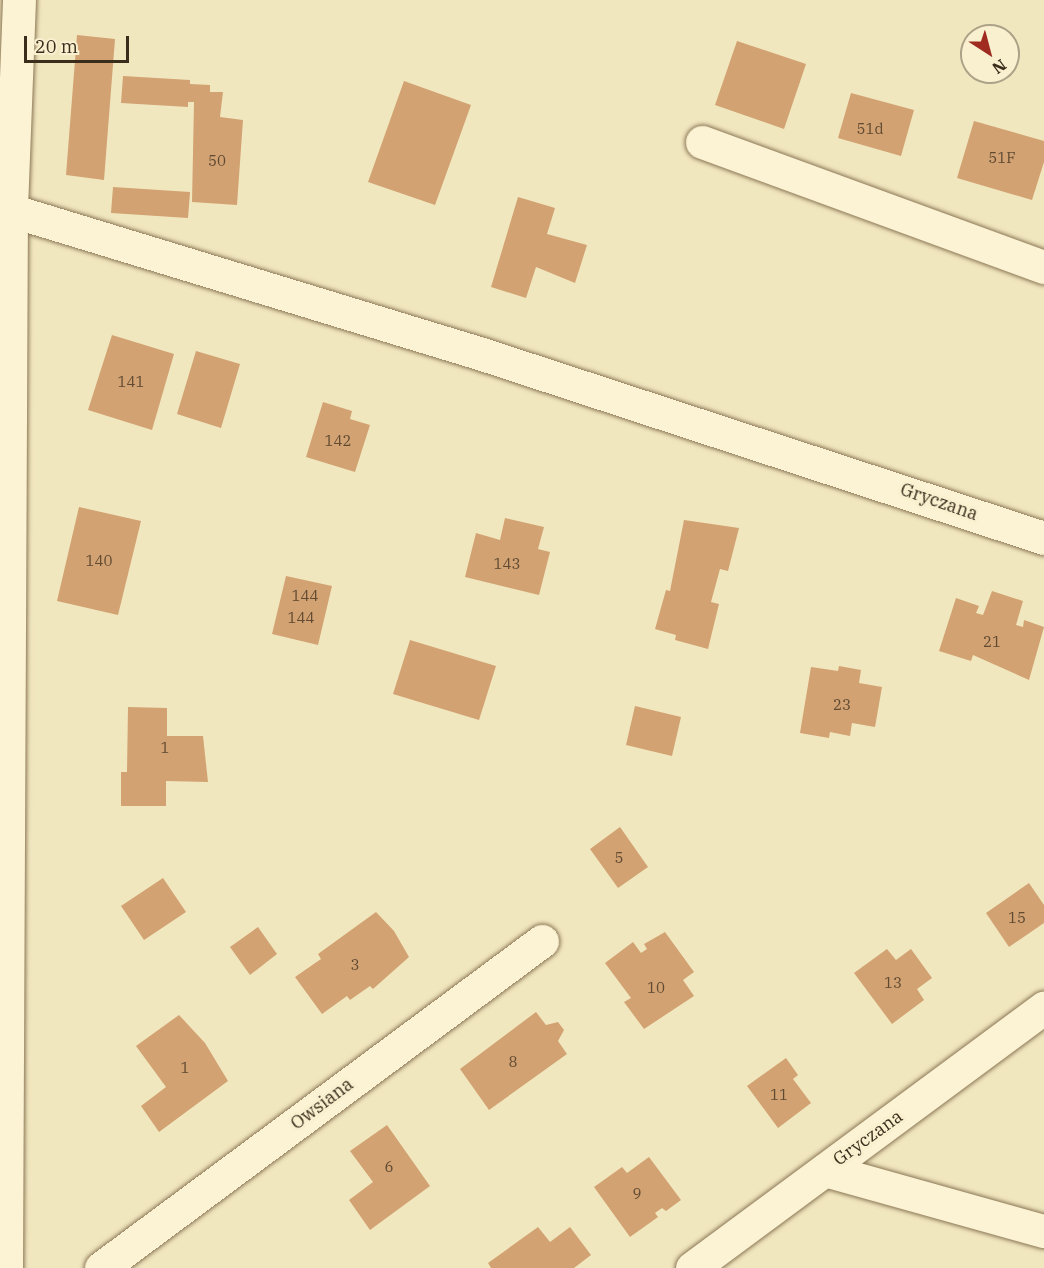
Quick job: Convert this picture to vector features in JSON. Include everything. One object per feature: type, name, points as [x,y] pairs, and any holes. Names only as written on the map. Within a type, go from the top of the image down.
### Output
[{"type":"street","points":[[6,1268],[4,598],[6,208],[19,0]]},
{"type":"street","points":[[702,142],[1044,267]]},
{"type":"street","name":"Gryczana","points":[[6,208],[835,467],[1044,538]]},
{"type":"street","name":"Owsiana","points":[[101,1268],[542,941]]},
{"type":"street","name":"Gryczana","points":[[692,1268],[1044,1008]]},
{"type":"street","points":[[825,1170],[1044,1231]]},
{"type":"building","points":[[77,35],[115,39],[104,180],[66,175]]},
{"type":"building","points":[[737,41],[806,64],[784,129],[715,105]]},
{"type":"building","points":[[123,76],[190,80],[190,84],[210,85],[210,92],[223,92],[220,117],[243,120],[237,205],[192,202],[194,102],[188,102],[188,107],[121,103]]},
{"type":"building","points":[[404,81],[471,105],[435,205],[368,182]]},
{"type":"building","points":[[851,93],[914,110],[901,156],[838,138]]},
{"type":"building","points":[[974,121],[1044,141],[1044,162],[1032,200],[957,178]]},
{"type":"building","points":[[113,187],[190,192],[188,218],[111,213]]},
{"type":"building","points":[[518,197],[555,208],[547,234],[587,245],[575,283],[536,267],[526,298],[491,287]]},
{"type":"building","points":[[112,335],[174,354],[152,430],[88,410]]},
{"type":"building","points":[[196,351],[240,364],[221,428],[177,414]]},
{"type":"building","points":[[323,402],[352,411],[350,419],[370,425],[355,472],[306,457]]},
{"type":"building","points":[[79,507],[141,521],[118,615],[57,601]]},
{"type":"building","points":[[505,518],[544,527],[538,549],[550,552],[539,595],[465,577],[476,533],[500,540]]},
{"type":"building","points":[[684,520],[739,528],[728,571],[720,569],[711,602],[719,604],[708,649],[675,640],[676,635],[655,629],[666,590],[670,591]]},
{"type":"building","points":[[286,576],[332,586],[318,645],[272,634]]},
{"type":"building","points":[[992,591],[1023,601],[1016,625],[1023,627],[1024,620],[1044,627],[1029,680],[973,655],[971,661],[939,651],[956,598],[979,606],[976,613],[983,615]]},
{"type":"building","points":[[410,640],[496,666],[479,720],[393,694]]},
{"type":"building","points":[[839,666],[861,670],[859,683],[882,687],[875,727],[852,723],[850,736],[830,732],[829,738],[800,733],[811,667],[838,671]]},
{"type":"building","points":[[635,706],[681,717],[672,756],[626,745]]},
{"type":"building","points":[[128,707],[167,708],[167,736],[203,736],[208,782],[166,781],[166,806],[121,806],[121,772],[127,772]]},
{"type":"building","points":[[620,827],[648,867],[618,888],[590,849]]},
{"type":"building","points":[[163,878],[186,912],[144,940],[121,906]]},
{"type":"building","points":[[1029,883],[1044,905],[1044,923],[1009,947],[986,913]]},
{"type":"building","points":[[376,912],[394,931],[409,957],[373,989],[370,986],[350,1000],[347,996],[322,1014],[295,977],[321,959],[318,954]]},
{"type":"building","points":[[258,927],[277,954],[250,975],[230,947]]},
{"type":"building","points":[[665,932],[694,972],[683,980],[694,996],[644,1029],[624,1002],[631,998],[605,963],[633,942],[641,953],[647,949],[644,944]]},
{"type":"building","points":[[887,949],[896,960],[911,949],[932,978],[917,989],[924,1000],[892,1024],[854,973]]},
{"type":"building","points":[[536,1012],[546,1025],[558,1022],[564,1030],[558,1041],[567,1054],[489,1110],[460,1069]]},
{"type":"building","points":[[179,1015],[205,1043],[228,1081],[159,1132],[141,1106],[166,1087],[136,1046]]},
{"type":"building","points":[[786,1058],[798,1075],[793,1079],[811,1103],[778,1128],[747,1086]]},
{"type":"building","points":[[387,1125],[430,1186],[370,1230],[349,1200],[373,1182],[350,1151]]},
{"type":"building","points":[[649,1157],[681,1200],[666,1211],[662,1208],[655,1213],[658,1217],[630,1237],[594,1187],[622,1167],[627,1173]]},
{"type":"building","points":[[538,1227],[550,1242],[570,1227],[591,1255],[574,1268],[491,1268],[488,1263]]}]
